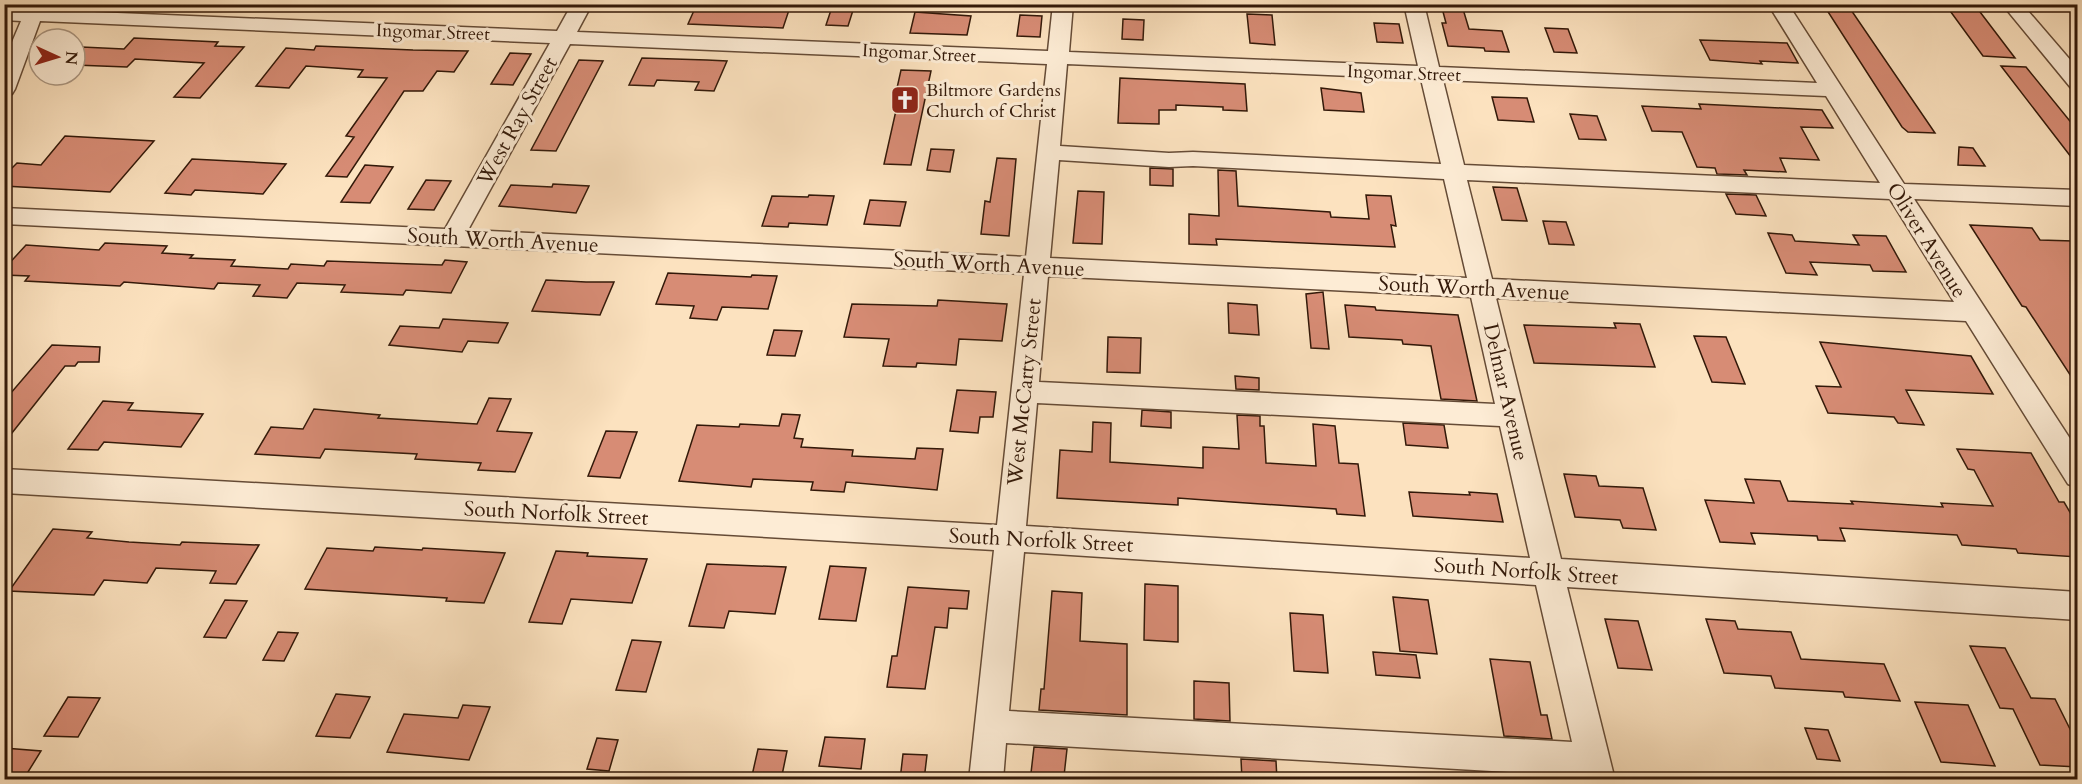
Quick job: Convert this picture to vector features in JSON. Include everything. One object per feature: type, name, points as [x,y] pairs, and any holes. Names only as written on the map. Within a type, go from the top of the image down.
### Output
[{"type":"street","name":"West Ray Street","points":[[452,238],[582,4]]},
{"type":"street","name":"West McCarty Street","points":[[986,780],[1008,538],[1063,4]]},
{"type":"street","name":"Delmar Avenue","points":[[1414,4],[1596,770]]},
{"type":"street","name":"Oliver Avenue","points":[[1778,4],[2078,476]]},
{"type":"street","points":[[2011,4],[2078,83]]},
{"type":"street","name":"Ingomar Street","points":[[4,14],[35,10],[1058,59],[1833,90]]},
{"type":"street","points":[[4,89],[35,10]]},
{"type":"street","points":[[1048,152],[1454,173],[2078,198]]},
{"type":"street","name":"South Worth Avenue","points":[[4,216],[1973,312]]},
{"type":"street","points":[[1024,392],[1512,416]]},
{"type":"street","name":"South Norfolk Street","points":[[4,481],[1008,538],[2078,606]]},
{"type":"street","points":[[991,726],[1596,770]]},
{"type":"building","points":[[833,4],[855,4],[848,26],[826,25]]},
{"type":"building","points":[[1823,4],[1847,4],[1935,133],[1908,132],[1902,127]]},
{"type":"building","points":[[1945,4],[1974,4],[2015,58],[1983,56]]},
{"type":"building","points":[[696,6],[789,10],[783,28],[688,24]]},
{"type":"building","points":[[1442,8],[1463,9],[1469,29],[1502,31],[1509,52],[1448,46],[1442,23],[1446,23]]},
{"type":"building","points":[[915,12],[971,16],[967,35],[910,33]]},
{"type":"building","points":[[1247,14],[1272,15],[1275,45],[1250,43]]},
{"type":"building","points":[[1020,15],[1042,16],[1040,37],[1017,36]]},
{"type":"building","points":[[1123,19],[1144,20],[1143,40],[1122,39]]},
{"type":"building","points":[[1374,23],[1399,24],[1403,43],[1377,42]]},
{"type":"building","points":[[1545,28],[1568,29],[1577,53],[1554,52]]},
{"type":"building","points":[[134,38],[218,42],[215,46],[244,47],[200,98],[174,97],[204,63],[135,59],[127,67],[87,65],[87,47],[124,49]]},
{"type":"building","points":[[1700,40],[1787,43],[1798,63],[1760,61],[1762,64],[1710,60]]},
{"type":"building","points":[[316,46],[468,51],[454,72],[437,71],[423,91],[404,91],[347,177],[326,176],[354,137],[346,136],[387,78],[358,77],[363,70],[306,66],[289,88],[256,86],[286,48],[314,50]]},
{"type":"building","points":[[510,53],[531,54],[513,85],[491,84]]},
{"type":"building","points":[[642,58],[727,61],[714,91],[695,90],[699,82],[657,80],[654,86],[629,85]]},
{"type":"building","points":[[579,60],[603,61],[556,151],[531,150]]},
{"type":"building","points":[[2001,66],[2026,67],[2078,131],[2078,166]]},
{"type":"building","name":"Biltmore Gardens Church of Christ","points":[[901,70],[931,71],[911,165],[884,164],[897,106],[893,106]]},
{"type":"building","points":[[1120,78],[1245,84],[1247,111],[1223,110],[1223,107],[1176,105],[1176,110],[1159,110],[1159,124],[1118,123]]},
{"type":"building","points":[[1321,88],[1361,93],[1364,112],[1324,110]]},
{"type":"building","points":[[1492,97],[1527,98],[1534,122],[1498,120]]},
{"type":"building","points":[[1699,104],[1822,110],[1833,128],[1801,127],[1819,160],[1780,158],[1786,172],[1744,170],[1747,175],[1717,174],[1715,168],[1697,167],[1682,132],[1652,131],[1642,106],[1701,109]]},
{"type":"building","points":[[1570,114],[1597,116],[1606,140],[1579,139]]},
{"type":"building","points":[[65,136],[154,141],[110,192],[4,186],[4,176],[17,163],[41,165]]},
{"type":"building","points":[[1959,147],[1973,148],[1985,166],[1958,165]]},
{"type":"building","points":[[931,149],[954,150],[950,172],[927,170]]},
{"type":"building","points":[[997,158],[1016,159],[1009,236],[981,234],[985,201],[990,202]]},
{"type":"building","points":[[192,159],[286,164],[263,194],[195,190],[191,195],[165,193]]},
{"type":"building","points":[[365,165],[393,167],[370,203],[341,202]]},
{"type":"building","points":[[1150,168],[1173,169],[1173,186],[1150,185]]},
{"type":"building","points":[[1218,170],[1236,171],[1238,206],[1330,212],[1331,217],[1369,219],[1366,195],[1391,196],[1396,226],[1391,225],[1395,247],[1216,239],[1217,245],[1189,244],[1189,214],[1219,216]]},
{"type":"building","points":[[426,180],[451,181],[434,210],[408,209]]},
{"type":"building","points":[[553,184],[589,186],[576,213],[499,206],[511,185],[552,187]]},
{"type":"building","points":[[1493,187],[1517,188],[1527,221],[1502,220]]},
{"type":"building","points":[[1078,191],[1104,192],[1102,244],[1073,243]]},
{"type":"building","points":[[1726,194],[1756,195],[1766,216],[1736,214]]},
{"type":"building","points":[[809,195],[834,196],[827,225],[789,223],[788,227],[762,226],[772,196],[808,197]]},
{"type":"building","points":[[870,200],[906,202],[900,226],[864,224]]},
{"type":"building","points":[[1543,221],[1566,222],[1574,245],[1549,244]]},
{"type":"building","points":[[1970,225],[2032,228],[2040,240],[2073,241],[2078,248],[2078,387],[2026,307],[2022,306]]},
{"type":"building","points":[[1768,233],[1792,235],[1795,241],[1859,245],[1853,235],[1886,236],[1906,272],[1873,271],[1870,265],[1810,262],[1817,275],[1786,273]]},
{"type":"building","points":[[105,243],[167,246],[162,253],[193,255],[190,258],[235,260],[231,266],[288,269],[291,264],[324,266],[327,261],[442,265],[445,260],[467,262],[451,293],[406,290],[403,295],[341,292],[345,285],[297,283],[287,298],[253,296],[260,285],[218,283],[214,289],[124,282],[120,286],[25,281],[29,276],[4,275],[4,269],[26,245],[99,250]]},
{"type":"building","points":[[668,273],[777,276],[768,309],[722,307],[717,320],[690,318],[694,306],[656,304]]},
{"type":"building","points":[[546,280],[614,282],[600,315],[532,311]]},
{"type":"building","points":[[1323,292],[1329,349],[1311,348],[1306,294]]},
{"type":"building","points":[[938,300],[1007,304],[1002,341],[959,339],[956,365],[917,363],[916,367],[883,366],[889,339],[844,337],[852,304],[937,306]]},
{"type":"building","points":[[1228,303],[1257,305],[1259,335],[1229,333]]},
{"type":"building","points":[[1345,305],[1375,307],[1376,310],[1458,315],[1477,401],[1441,399],[1431,346],[1403,344],[1402,340],[1349,337]]},
{"type":"building","points":[[443,319],[508,323],[498,343],[468,341],[462,352],[389,345],[400,326],[439,328]]},
{"type":"building","points":[[1614,323],[1640,324],[1655,367],[1534,363],[1524,325],[1616,328]]},
{"type":"building","points":[[774,330],[802,331],[795,356],[767,355]]},
{"type":"building","points":[[1694,336],[1726,337],[1745,384],[1712,382]]},
{"type":"building","points":[[1108,337],[1141,338],[1140,373],[1107,372]]},
{"type":"building","points":[[1820,342],[1971,356],[1993,394],[1906,390],[1924,425],[1898,423],[1894,417],[1828,413],[1816,386],[1841,387]]},
{"type":"building","points":[[52,345],[100,347],[99,362],[78,362],[75,366],[65,366],[4,443],[4,401]]},
{"type":"building","points":[[1235,376],[1259,378],[1259,390],[1236,389]]},
{"type":"building","points":[[957,390],[996,392],[993,417],[980,417],[978,433],[950,431]]},
{"type":"building","points":[[489,398],[511,399],[497,431],[532,433],[515,472],[478,470],[481,463],[415,459],[417,454],[325,449],[320,458],[255,454],[271,427],[303,429],[314,409],[380,415],[378,418],[477,424]]},
{"type":"building","points":[[103,401],[133,403],[128,410],[203,414],[181,447],[104,442],[98,450],[68,449]]},
{"type":"building","points":[[1142,410],[1171,412],[1171,428],[1141,426]]},
{"type":"building","points":[[782,414],[800,415],[794,438],[803,439],[801,447],[853,450],[852,456],[915,459],[917,448],[943,449],[937,490],[846,482],[844,492],[811,490],[813,482],[753,479],[751,487],[679,481],[697,425],[779,426]]},
{"type":"building","points":[[1237,415],[1260,416],[1260,426],[1264,426],[1266,463],[1316,466],[1313,424],[1335,426],[1339,463],[1358,464],[1365,516],[1337,514],[1336,509],[1178,498],[1178,505],[1057,498],[1060,450],[1092,452],[1093,422],[1111,423],[1110,462],[1203,468],[1203,447],[1239,449]]},
{"type":"building","points":[[1403,423],[1444,425],[1448,448],[1406,445]]},
{"type":"building","points":[[606,431],[637,432],[620,478],[588,476]]},
{"type":"building","points":[[1957,449],[2031,453],[2059,502],[2064,502],[2078,526],[2078,557],[2018,553],[2016,549],[1962,545],[1957,535],[1840,528],[1845,541],[1818,540],[1817,536],[1751,533],[1755,544],[1720,542],[1705,500],[1754,503],[1745,479],[1780,481],[1788,501],[1853,504],[1851,501],[1943,507],[1941,503],[1993,506],[1974,470],[1968,469]]},
{"type":"building","points":[[1564,474],[1596,476],[1599,486],[1643,488],[1656,530],[1623,528],[1620,520],[1575,517]]},
{"type":"building","points":[[1409,492],[1497,494],[1503,522],[1413,516]]},
{"type":"building","points":[[53,529],[92,532],[87,538],[129,542],[180,545],[182,542],[259,545],[236,584],[210,583],[216,571],[156,568],[147,583],[104,580],[94,595],[9,591]]},
{"type":"building","points":[[375,547],[505,553],[484,603],[446,601],[447,598],[305,589],[327,548],[373,551]]},
{"type":"building","points":[[556,551],[588,553],[587,556],[647,559],[632,603],[571,599],[562,624],[529,622]]},
{"type":"building","points":[[707,564],[786,567],[775,614],[729,611],[724,628],[689,626]]},
{"type":"building","points":[[830,566],[866,568],[856,621],[819,619]]},
{"type":"building","points":[[1145,584],[1178,586],[1178,642],[1144,640]]},
{"type":"building","points":[[908,587],[969,591],[967,609],[949,608],[947,628],[935,627],[925,689],[887,687],[892,656],[897,656]]},
{"type":"building","points":[[1052,591],[1082,593],[1080,641],[1127,644],[1127,715],[1039,710],[1041,689],[1044,689]]},
{"type":"building","points":[[1393,597],[1428,600],[1437,654],[1400,651]]},
{"type":"building","points":[[225,600],[247,601],[226,638],[204,637]]},
{"type":"building","points":[[1290,613],[1323,615],[1328,673],[1294,671]]},
{"type":"building","points":[[1605,619],[1638,621],[1652,670],[1618,668]]},
{"type":"building","points":[[1706,619],[1735,621],[1738,629],[1791,632],[1801,659],[1884,664],[1900,701],[1845,697],[1843,692],[1775,688],[1771,676],[1724,673]]},
{"type":"building","points":[[278,632],[298,633],[284,661],[263,660]]},
{"type":"building","points":[[632,640],[661,642],[646,692],[616,690]]},
{"type":"building","points":[[1970,646],[2005,648],[2031,698],[2055,699],[2072,733],[2078,733],[2078,767],[2040,765],[2013,709],[2000,708]]},
{"type":"building","points":[[1373,652],[1416,655],[1420,678],[1376,675]]},
{"type":"building","points":[[1490,659],[1530,662],[1541,715],[1547,715],[1552,739],[1504,736]]},
{"type":"building","points":[[1194,681],[1229,683],[1230,721],[1194,719]]},
{"type":"building","points":[[336,694],[370,697],[350,738],[316,736]]},
{"type":"building","points":[[68,697],[100,698],[78,737],[44,736]]},
{"type":"building","points":[[1915,702],[1968,705],[1995,766],[1941,762]]},
{"type":"building","points":[[463,705],[490,707],[469,760],[387,752],[404,714],[458,718]]},
{"type":"building","points":[[1805,728],[1828,730],[1840,761],[1817,759]]},
{"type":"building","points":[[825,737],[865,739],[861,769],[819,766]]},
{"type":"building","points":[[597,738],[618,740],[609,771],[587,769]]},
{"type":"building","points":[[1034,747],[1067,749],[1064,776],[1031,773]]},
{"type":"building","points":[[4,748],[41,751],[23,780],[4,780]]},
{"type":"building","points":[[758,749],[787,751],[781,780],[751,780]]},
{"type":"building","points":[[903,754],[927,755],[924,780],[900,780]]},
{"type":"building","points":[[1241,759],[1276,761],[1277,780],[1242,780]]},
{"type":"place","name":"Biltmore Gardens Church of Christ","points":[[905,100]]}]
